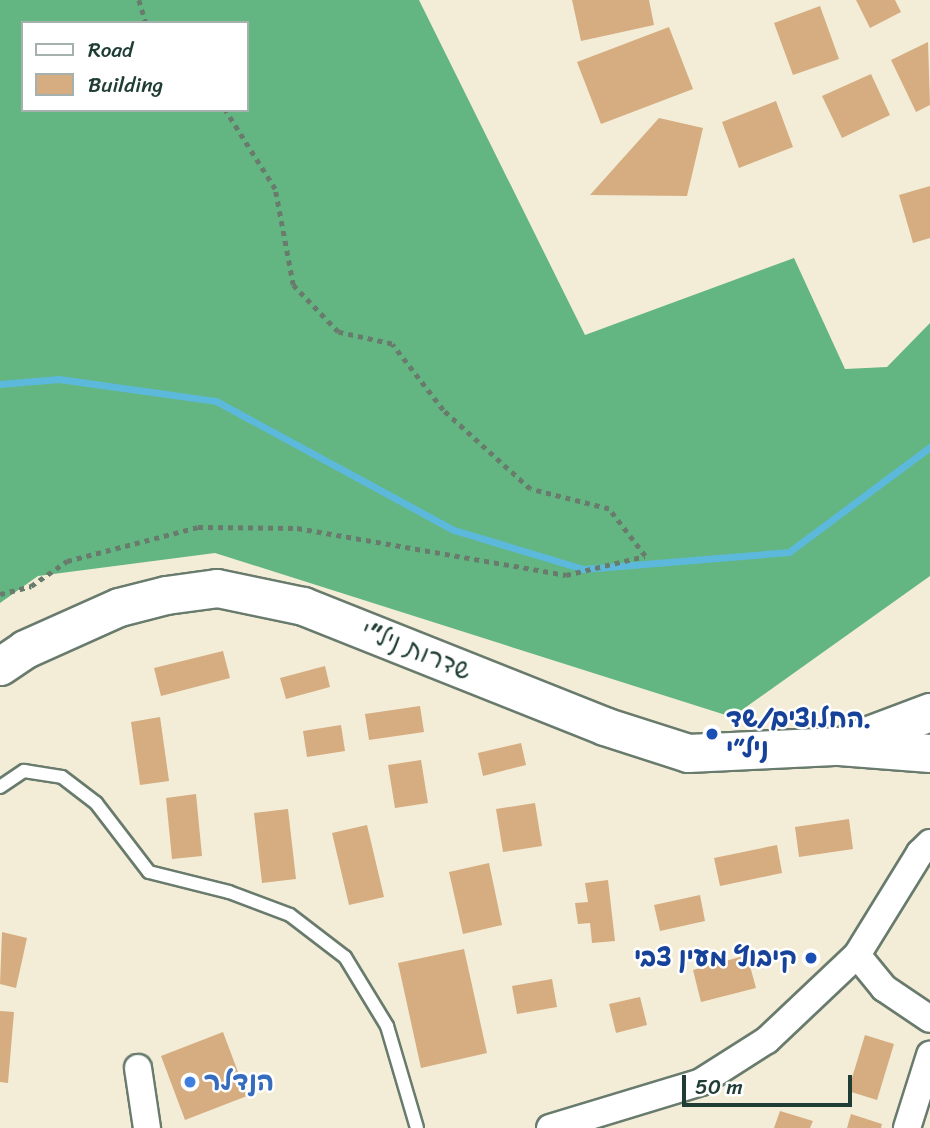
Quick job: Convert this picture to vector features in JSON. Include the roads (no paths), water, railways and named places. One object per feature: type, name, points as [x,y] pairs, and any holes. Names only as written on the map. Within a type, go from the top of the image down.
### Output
[{"type":"street","name":"שדרות ניל\"י","points":[[0,666],[25,649],[119,607],[166,594],[217,589],[303,606],[604,726],[688,753],[839,746],[930,751]]},
{"type":"street","name":"שדרות ניל\"י","points":[[839,746],[930,713]]},
{"type":"street","points":[[930,713],[924,723],[922,738],[930,751]]},
{"type":"street","points":[[550,1128],[701,1082],[767,1040],[857,955],[919,853],[930,843]]},
{"type":"street","points":[[857,955],[884,988],[930,1019]]},
{"type":"street","points":[[907,1128],[930,1055]]},
{"type":"street","points":[[138,1068],[147,1128]]},
{"type":"lane","points":[[0,787],[24,771],[62,778],[96,803],[149,872],[229,892],[289,915],[345,957],[387,1026],[417,1128]]},
{"type":"waterway","points":[[0,384],[59,379],[216,401],[454,530],[583,569],[789,552],[930,447]]},
{"type":"place","name":"החלוצים/שד. ניל״י","points":[[712,734]]},
{"type":"place","name":"קיבוץ מעין צבי","points":[[811,958]]},
{"type":"place","name":"הנדלר","points":[[190,1082]]}]
